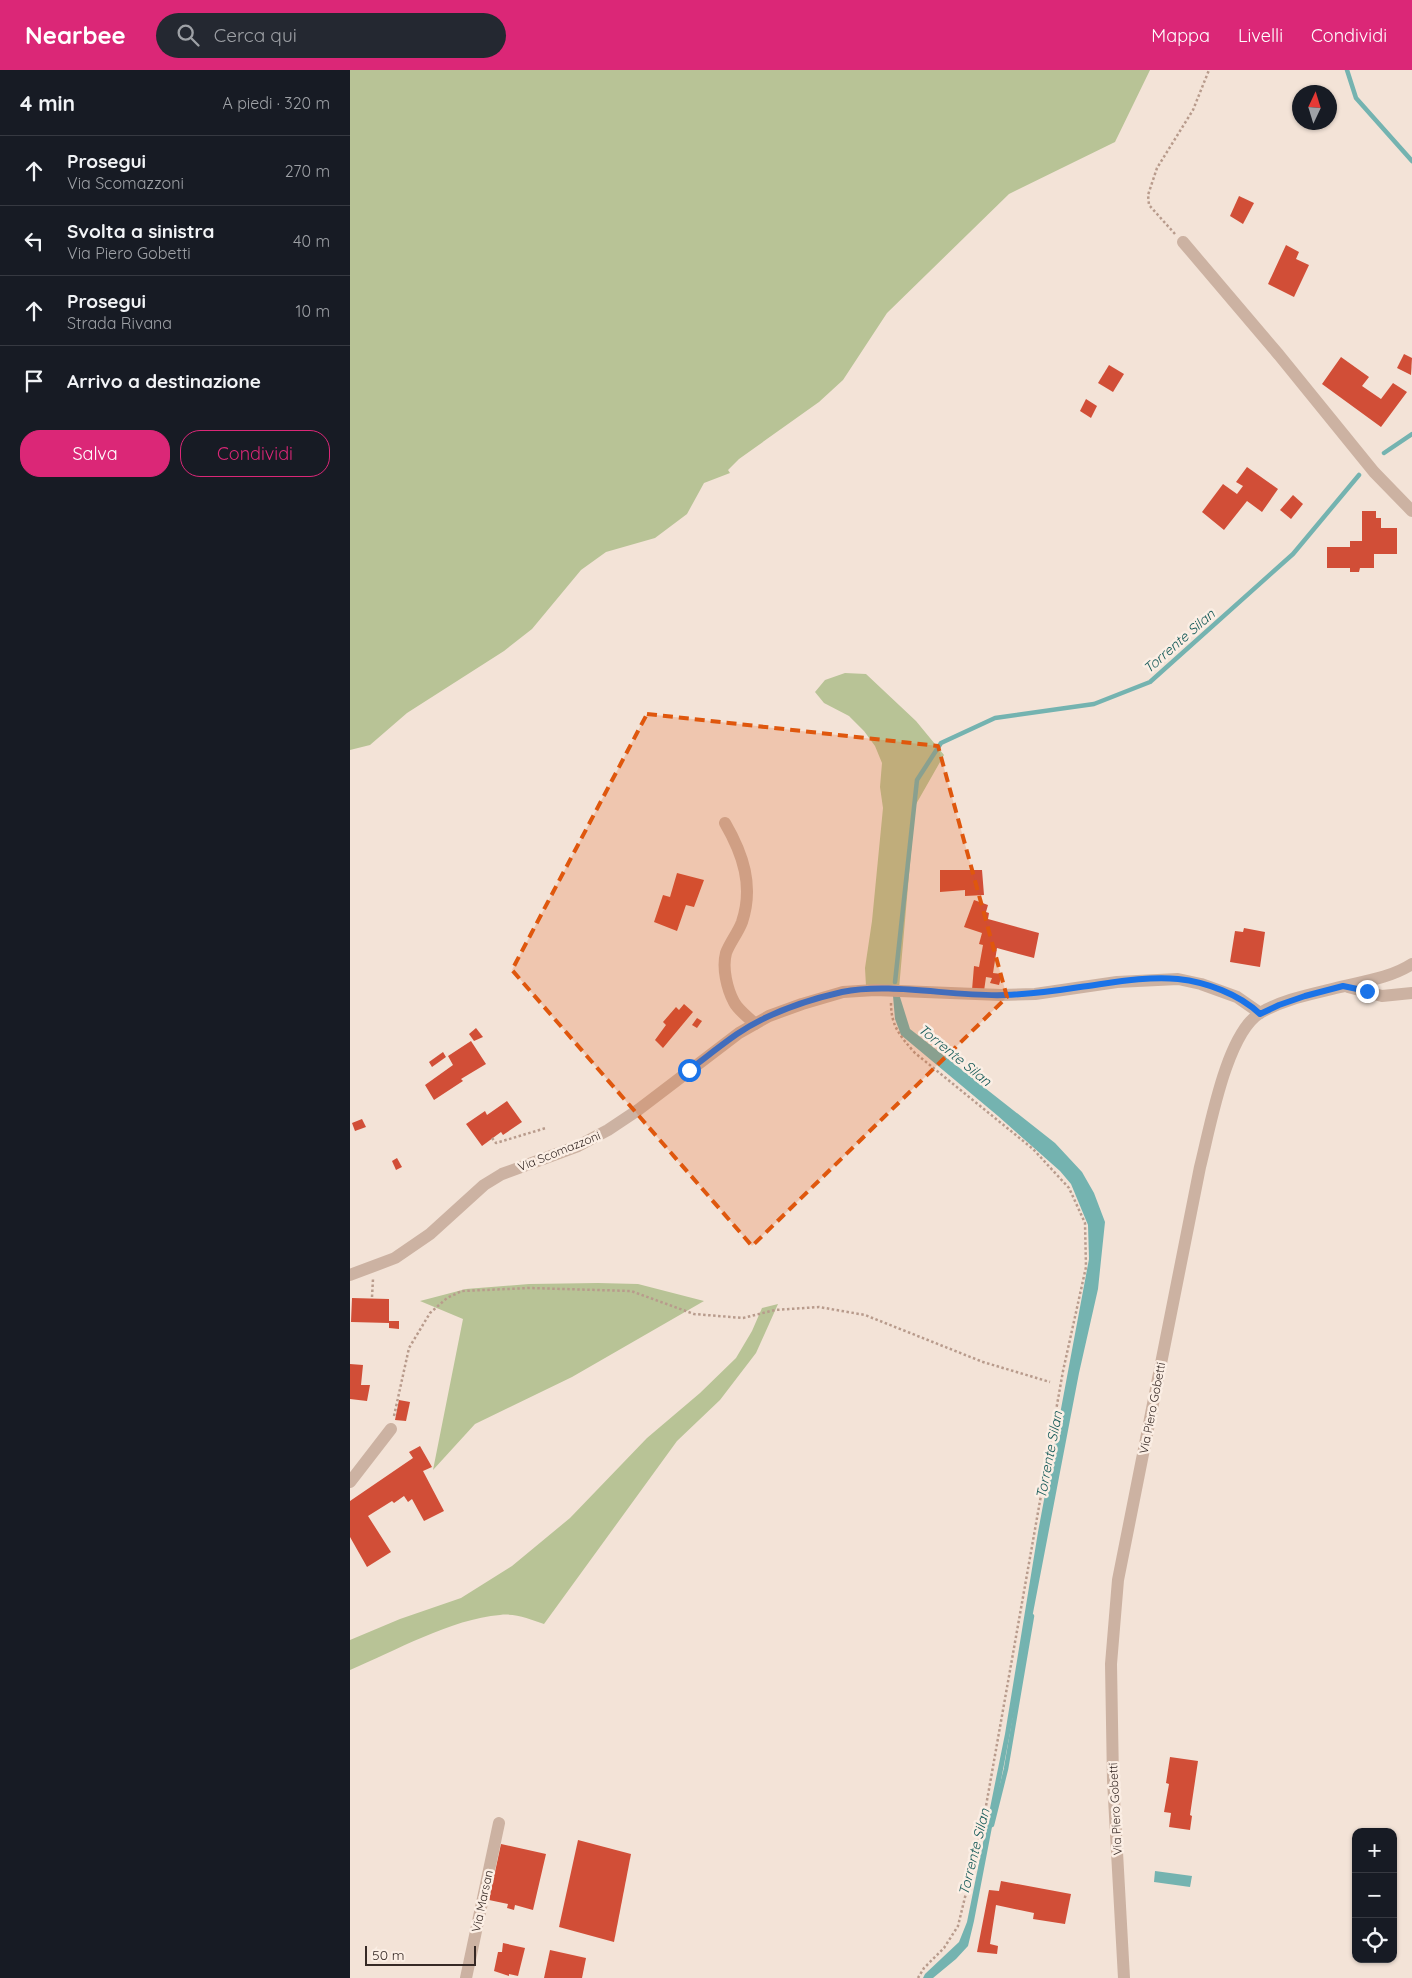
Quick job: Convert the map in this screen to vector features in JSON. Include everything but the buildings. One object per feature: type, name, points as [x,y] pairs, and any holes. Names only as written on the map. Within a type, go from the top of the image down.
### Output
[{"type":"street","points":[[1183,242],[1279,355],[1374,472],[1412,512]]},
{"type":"street","points":[[725,823],[738,845],[746,872],[746,898],[742,922],[726,954],[724,974],[734,1002],[755,1024]]},
{"type":"street","name":"Via Piero Gobetti","points":[[1124,1978],[1113,1780],[1111,1684],[1118,1580],[1198,1176],[1226,1068],[1238,1040],[1250,1021],[1260,1014],[1305,996],[1384,977],[1412,964]]},
{"type":"street","name":"Via Scomazzoni","points":[[350,1275],[395,1258],[430,1234],[484,1185],[502,1174],[578,1146],[608,1130],[638,1110],[738,1033],[770,1016],[843,992],[891,989],[964,994],[1035,994],[1117,982],[1178,979],[1201,984],[1237,997],[1260,1014]]},
{"type":"street","points":[[1343,986],[1382,996],[1412,993]]},
{"type":"street","points":[[350,1482],[391,1429]]},
{"type":"street","name":"Via Marsan","points":[[466,1978],[499,1823]]},
{"type":"path","points":[[1183,242],[1149,205],[1148,195],[1157,168],[1193,110],[1209,70]]},
{"type":"path","points":[[891,989],[891,1018],[900,1035],[915,1053],[1033,1149],[1069,1188],[1085,1223],[1086,1267],[1063,1371],[983,1823],[958,1926],[944,1948],[924,1968],[918,1978]]},
{"type":"path","points":[[492,1138],[496,1143],[546,1128]]},
{"type":"path","points":[[372,1297],[373,1278]]},
{"type":"path","points":[[391,1429],[409,1348],[430,1313],[447,1298],[462,1291],[530,1288],[631,1292],[694,1314],[743,1318],[775,1310],[819,1307],[865,1315],[983,1362],[1050,1382]]},
{"type":"highlighted area","points":[[647,714],[938,746],[1007,997],[752,1246],[512,970]]},
{"type":"green space","points":[[350,70],[1150,70],[1115,142],[1009,194],[887,313],[843,380],[819,402],[739,459],[728,470],[730,473],[704,483],[687,514],[655,538],[606,552],[581,570],[532,629],[504,651],[407,713],[370,745],[350,750]]},
{"type":"green space","points":[[845,673],[866,674],[916,721],[944,755],[915,806],[899,989],[866,986],[865,968],[872,921],[883,808],[880,787],[882,763],[875,746],[864,731],[849,716],[824,703],[815,692],[825,680]]},
{"type":"green space","points":[[529,1284],[638,1284],[704,1301],[572,1377],[475,1424],[433,1470],[463,1319],[420,1301],[466,1289]]},
{"type":"green space","points":[[778,1304],[756,1353],[720,1400],[677,1441],[544,1624],[511,1615],[481,1618],[443,1629],[350,1670],[350,1640],[400,1619],[461,1598],[512,1566],[570,1518],[647,1438],[700,1393],[736,1358],[752,1331],[762,1308]]},
{"type":"water","points":[[893,996],[900,997],[910,1029],[1055,1143],[1082,1172],[1094,1193],[1105,1222],[1098,1289],[1079,1373],[974,1921],[968,1946],[933,1978],[923,1978],[959,1942],[967,1922],[1005,1734],[1038,1532],[1089,1259],[1088,1225],[1071,1184],[1060,1171],[901,1035],[895,1019]]},
{"type":"water","points":[[1155,1871],[1192,1876],[1190,1887],[1154,1882]]},
{"type":"waterway","name":"Torrente Silan","points":[[1347,70],[1356,98],[1412,161]]},
{"type":"waterway","name":"Torrente Silan","points":[[1384,453],[1412,434]]},
{"type":"waterway","name":"Torrente Silan","points":[[895,982],[917,780],[941,743],[995,718],[1094,704],[1150,682],[1293,554],[1359,475]]},
{"type":"waterway","name":"Torrente Silan","points":[[992,1825],[1006,1769],[1032,1616]]},
{"type":"route","points":[[689,1070],[738,1033],[770,1016],[843,992],[891,989],[964,994],[1035,994],[1117,982],[1147,979],[1178,979],[1201,984],[1237,997],[1251,1005],[1260,1014],[1305,996],[1343,986],[1367,991]]}]
